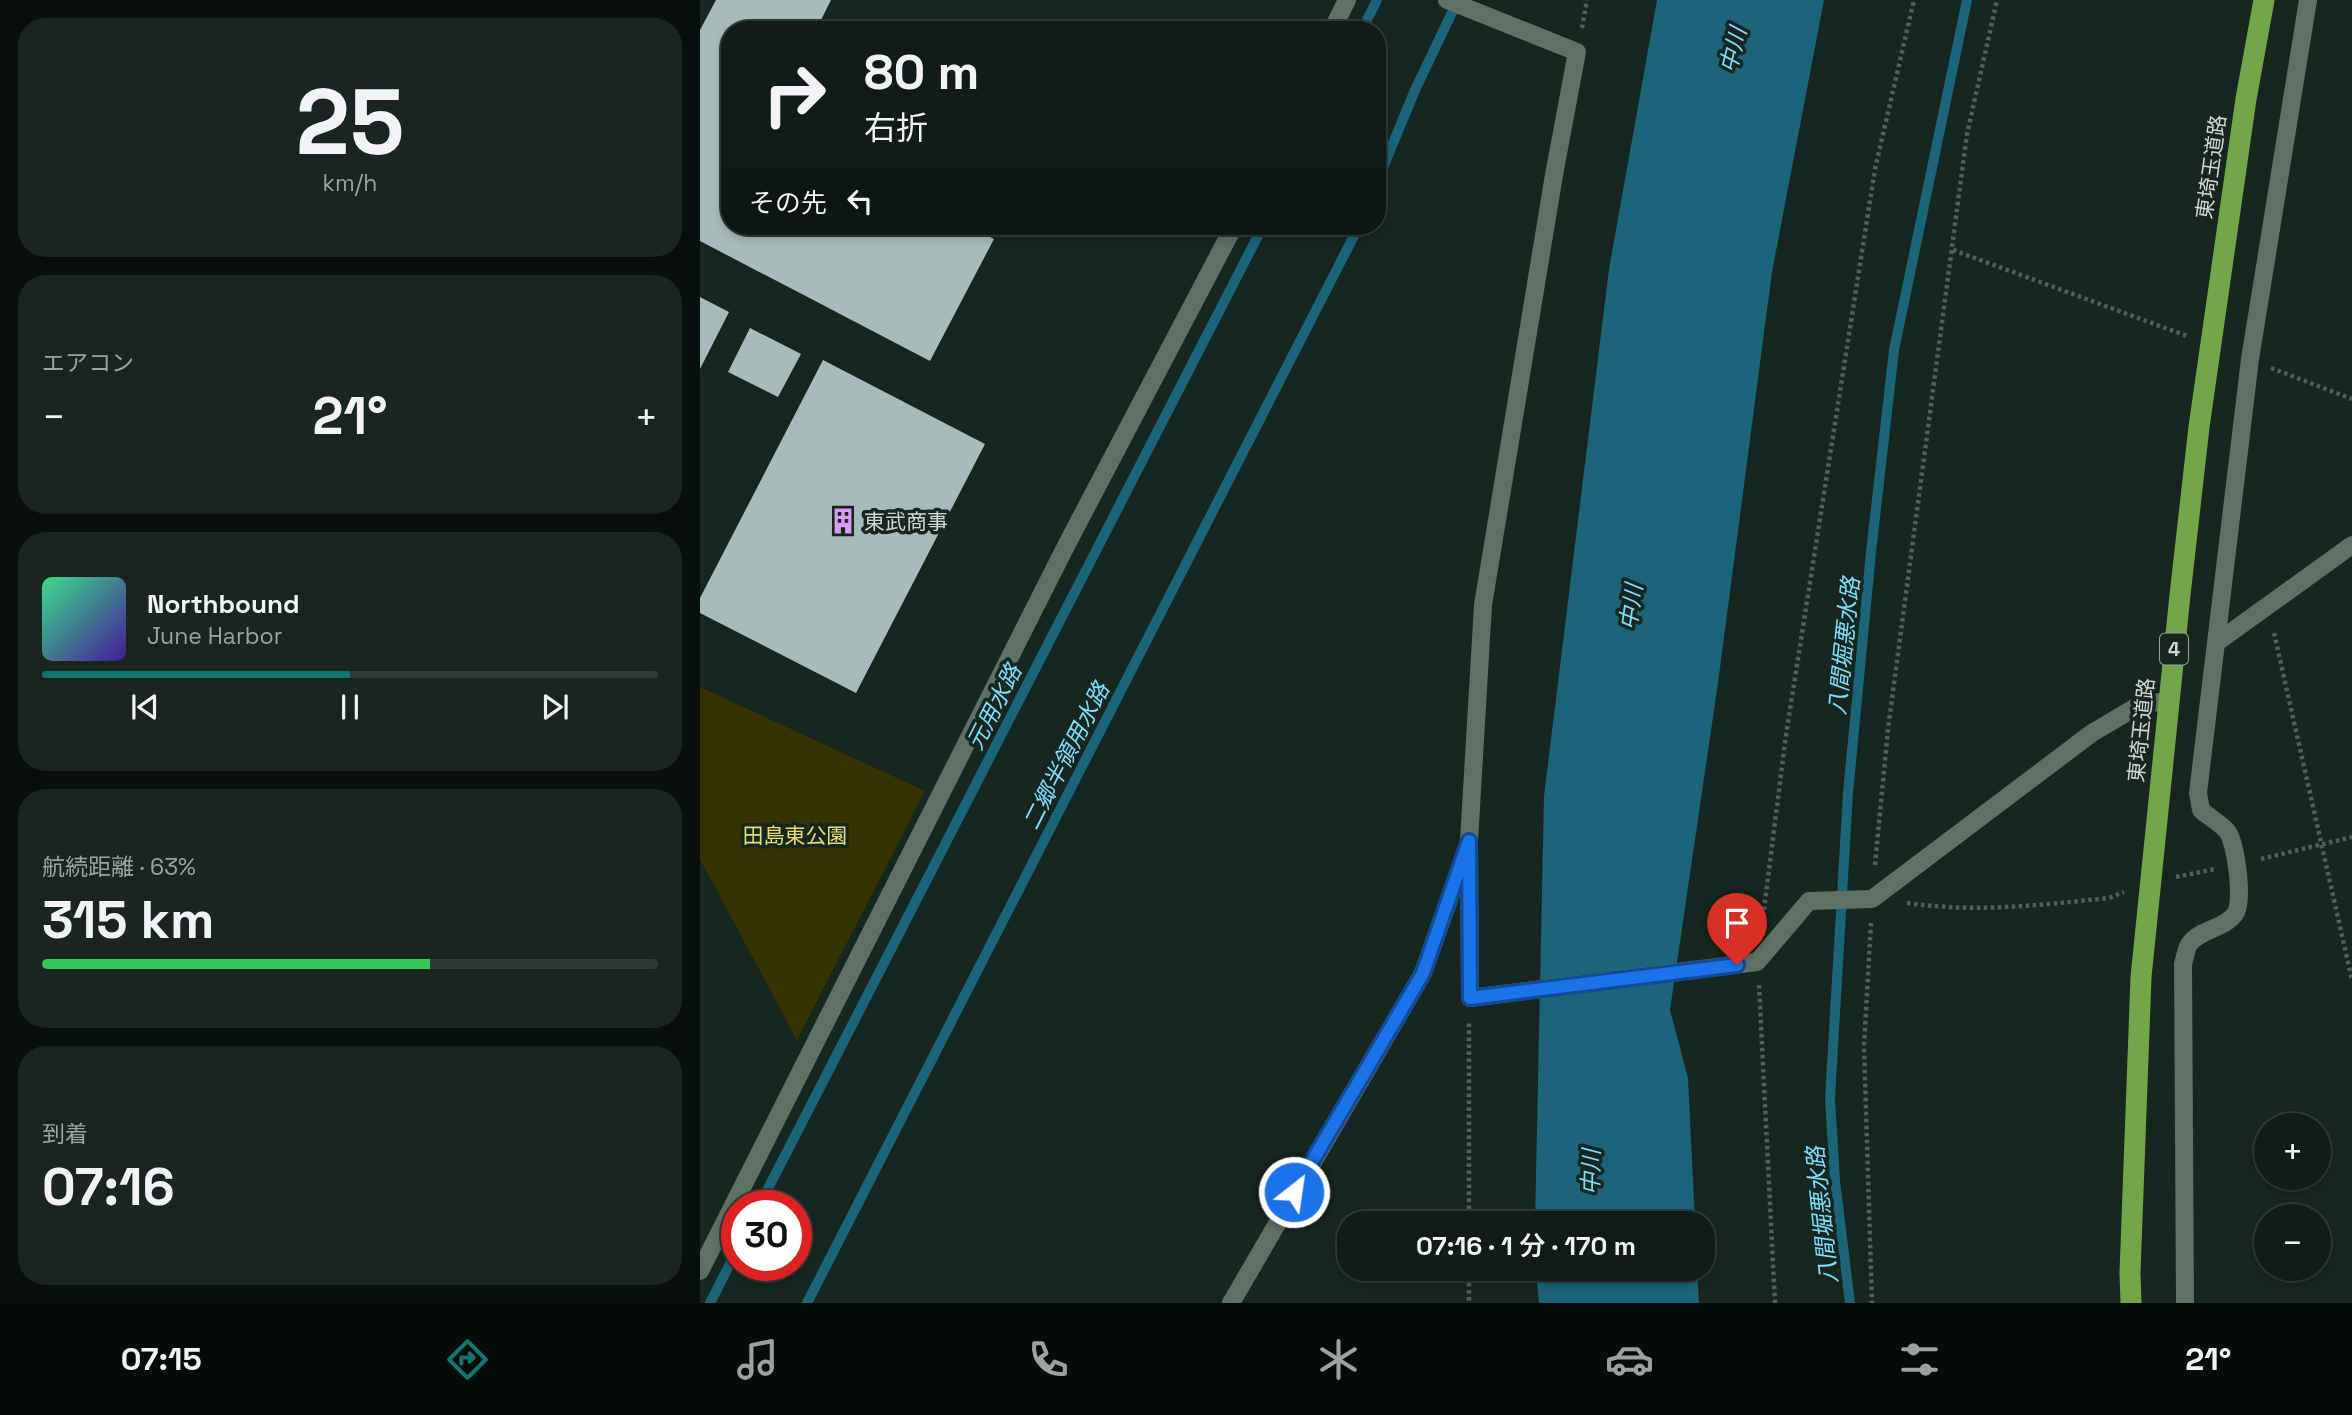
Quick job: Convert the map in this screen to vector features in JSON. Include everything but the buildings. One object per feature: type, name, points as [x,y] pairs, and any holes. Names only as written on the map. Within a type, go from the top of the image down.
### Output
[{"type":"highway","name":"東埼玉道路","points":[[2131,1303],[2141,977],[2169,701],[2198,440],[2246,99],[2264,0]]},
{"type":"street","points":[[1336,21],[1347,0]]},
{"type":"street","points":[[1447,0],[1577,52],[1483,605],[1469,841],[1470,998],[1757,962],[1809,901],[1872,898],[2092,733],[2141,704],[2169,701]]},
{"type":"street","points":[[2185,1303],[2183,964],[2190,944],[2208,930],[2227,922],[2236,913],[2240,901],[2234,846],[2227,831],[2201,810],[2199,793],[2250,359],[2308,0]]},
{"type":"street","points":[[700,1271],[1068,542],[1229,235]]},
{"type":"street","points":[[2216,643],[2352,545]]},
{"type":"street","points":[[1231,1303],[1423,973],[1469,841]]},
{"type":"path","points":[[1776,1303],[1757,962],[1786,735],[1875,169],[1914,0]]},
{"type":"path","points":[[1872,1303],[1864,1046],[1872,898],[1888,729],[1968,134],[1997,0]]},
{"type":"path","points":[[1954,250],[2211,345]]},
{"type":"path","points":[[2250,359],[2352,399]]},
{"type":"path","points":[[2268,607],[2352,980]]},
{"type":"path","points":[[1872,898],[1937,907],[2010,909],[2109,898],[2151,883],[2352,836]]},
{"type":"path","points":[[1469,1211],[1470,998]]},
{"type":"path","points":[[1469,1281],[1469,1303]]},
{"type":"green space","name":"田島東公園","points":[[700,687],[925,791],[797,1040],[700,859]]},
{"type":"water","name":"中川","points":[[1657,0],[1824,0],[1772,272],[1718,683],[1670,1010],[1688,1078],[1694,1211],[1535,1211],[1544,796],[1609,269]]},
{"type":"water","points":[[1537,1281],[1698,1281],[1699,1303],[1539,1303]]},
{"type":"waterway","name":"元用水路","points":[[1366,21],[1377,0]]},
{"type":"waterway","name":"二郷半領用水路","points":[[1386,160],[1415,90],[1458,0]]},
{"type":"waterway","name":"八間堀悪水路","points":[[1850,1303],[1835,1181],[1830,1098],[1848,793],[1894,350],[1967,0]]},
{"type":"waterway","name":"元用水路","points":[[767,1190],[1258,235]]},
{"type":"waterway","name":"二郷半領用水路","points":[[807,1303],[1354,235]]},
{"type":"waterway","name":"元用水路","points":[[710,1303],[721,1281]]},
{"type":"place","name":"東武商事","points":[[843,521]]},
{"type":"route","points":[[1294,1192],[1423,973],[1469,841],[1470,998],[1737,965]]}]
